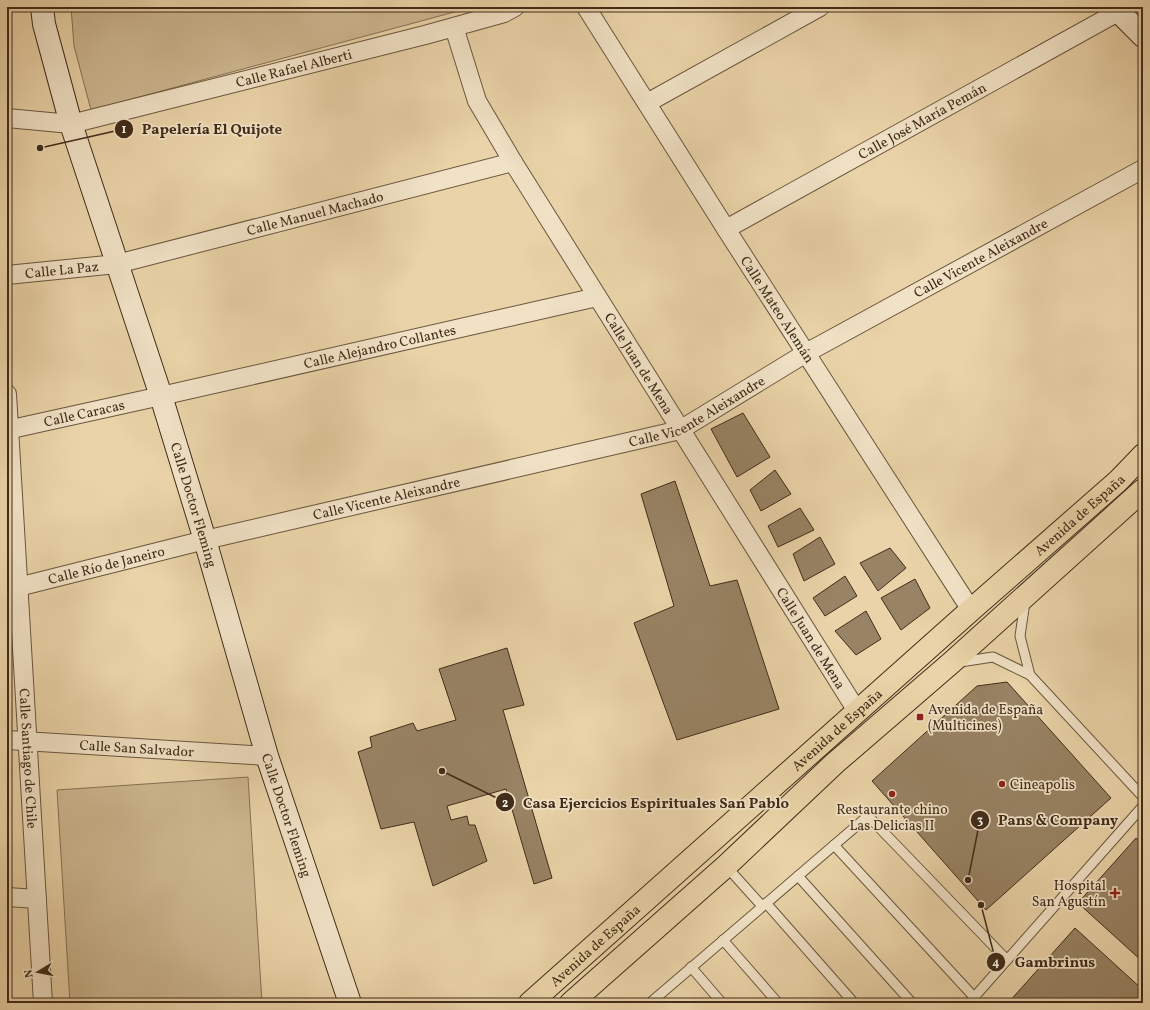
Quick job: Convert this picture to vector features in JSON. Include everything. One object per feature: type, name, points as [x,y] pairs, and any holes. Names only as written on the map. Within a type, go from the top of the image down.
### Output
[{"type":"main road","name":"Calle Doctor Fleming","points":[[42,7],[44,24],[71,124],[161,396],[205,540],[267,756],[350,1003]]},
{"type":"main road","points":[[1116,9],[1143,36]]},
{"type":"main road","name":"Avenida de España","points":[[530,1003],[857,711],[1118,482],[1143,455]]},
{"type":"main road","name":"Avenida de España","points":[[571,1003],[726,866],[836,763],[951,663],[1143,490]]},
{"type":"street","name":"Calle Rafael Alberti","points":[[7,118],[71,124],[454,27],[504,13],[515,7]]},
{"type":"street","name":"Calle Mateo Alemán","points":[[586,7],[726,229],[971,610]]},
{"type":"street","points":[[647,103],[820,7]]},
{"type":"street","name":"Calle José María Pemán","points":[[726,229],[1116,9]]},
{"type":"street","name":"Calle Juan de Mena","points":[[454,27],[477,101],[597,297],[857,711]]},
{"type":"street","name":"Calle Manuel Machado","points":[[117,264],[513,162]]},
{"type":"street","name":"Calle Vicente Aleixandre","points":[[205,540],[680,430],[806,353],[1143,169]]},
{"type":"street","name":"Calle La Paz","points":[[7,275],[117,264]]},
{"type":"street","name":"Calle Alejandro Collantes","points":[[161,396],[597,297]]},
{"type":"street","name":"Calle Santiago de Chile","points":[[7,394],[13,586],[27,741],[43,1003]]},
{"type":"street","name":"Calle Caracas","points":[[8,430],[161,396]]},
{"type":"street","name":"Calle Río de Janeiro","points":[[13,586],[205,540]]},
{"type":"street","name":"Calle San Salvador","points":[[7,740],[267,756]]},
{"type":"street","points":[[7,897],[37,899]]},
{"type":"lane","points":[[1026,596],[1020,636],[1030,675]]},
{"type":"lane","points":[[951,663],[993,657],[1030,675],[1143,797]]},
{"type":"lane","points":[[834,845],[972,1000],[1143,806]]},
{"type":"lane","points":[[655,1001],[691,967],[868,816],[1007,960]]},
{"type":"lane","points":[[726,866],[854,1003]]},
{"type":"lane","points":[[798,876],[912,1003]]},
{"type":"lane","points":[[723,940],[778,1003]]},
{"type":"lane","points":[[691,967],[722,1003]]},
{"type":"shaded area","points":[[71,7],[473,7],[91,110],[74,46]]},
{"type":"shaded area","points":[[248,777],[262,1003],[70,1003],[57,790]]},
{"type":"building","points":[[743,413],[770,457],[737,477],[711,429]]},
{"type":"building","points":[[775,470],[791,494],[761,511],[750,490]]},
{"type":"building","points":[[675,481],[710,586],[737,580],[779,709],[677,740],[634,623],[674,606],[641,494]]},
{"type":"building","points":[[800,508],[814,530],[778,547],[768,526]]},
{"type":"building","points":[[820,537],[835,564],[804,581],[793,554]]},
{"type":"building","points":[[890,548],[906,568],[878,591],[860,563]]},
{"type":"building","points":[[845,576],[857,596],[825,616],[813,598]]},
{"type":"building","points":[[915,579],[930,608],[901,630],[881,598]]},
{"type":"building","points":[[866,611],[881,639],[856,655],[835,631]]},
{"type":"building","points":[[507,648],[524,705],[503,710],[552,878],[534,884],[506,789],[447,806],[451,820],[467,816],[469,825],[475,825],[487,861],[433,886],[414,822],[381,829],[358,752],[372,747],[370,737],[413,723],[417,731],[456,720],[439,669]]},
{"type":"building","points":[[1007,682],[1111,798],[986,910],[872,781],[977,686]]},
{"type":"building","name":"Hospital San Agustín","points":[[1136,838],[1143,844],[1143,962],[1078,903]]},
{"type":"building","points":[[1075,928],[1143,990],[1143,1003],[1008,1003]]},
{"type":"place","name":"Papelería El Quijote","points":[[40,148]]},
{"type":"place","name":"Avenida de España (Multicines)","points":[[920,717]]},
{"type":"place","name":"Casa Ejercicios Espirituales San Pablo","points":[[442,771]]},
{"type":"place","name":"Cineapolis","points":[[1002,784]]},
{"type":"place","name":"Restaurante chino Las Delicias II","points":[[892,794]]},
{"type":"place","name":"Pans & Company","points":[[968,880]]},
{"type":"place","name":"Hospital San Agustín","points":[[1115,893]]},
{"type":"place","name":"Gambrinus","points":[[981,905]]}]
